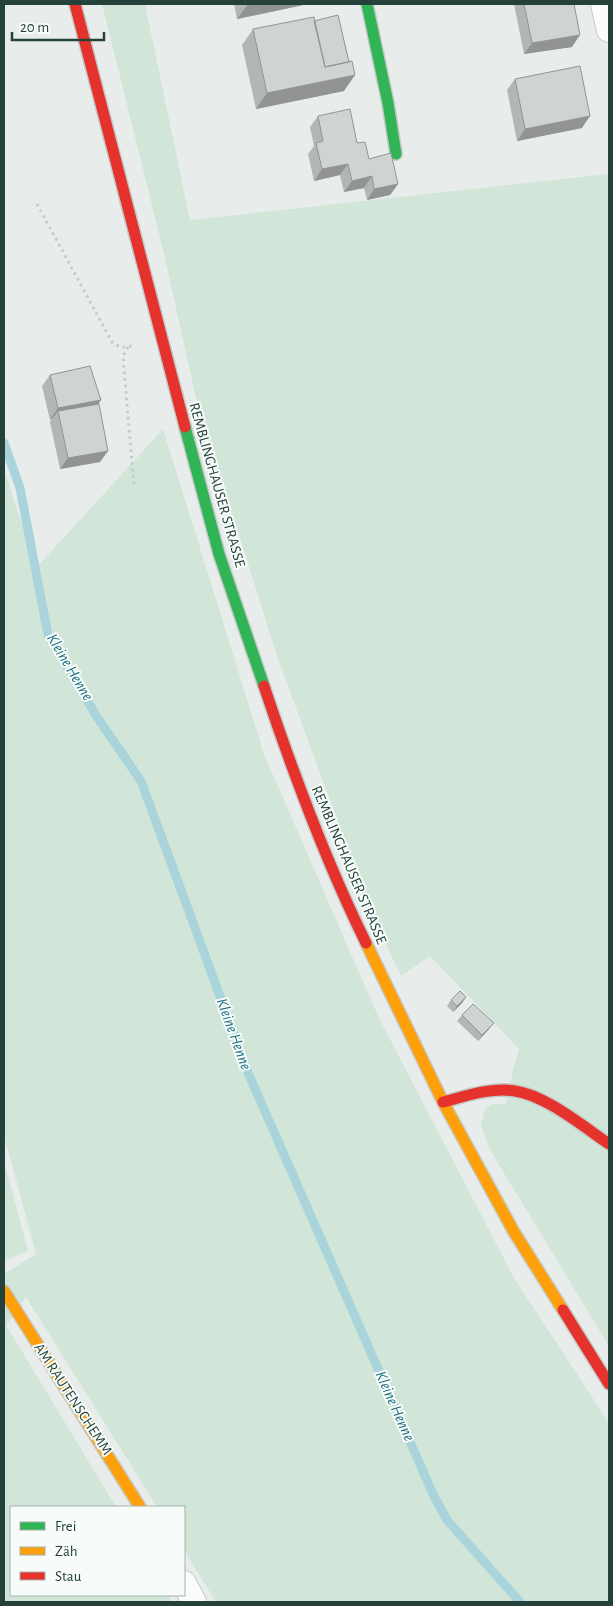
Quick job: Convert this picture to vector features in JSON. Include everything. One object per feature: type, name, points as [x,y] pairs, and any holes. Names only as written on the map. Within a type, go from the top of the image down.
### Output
[{"type":"main road","name":"REMBLINGHAUSER STRASSE","points":[[75,4],[219,554],[306,803],[353,917],[443,1102],[514,1232],[609,1384]]},
{"type":"main road","points":[[367,4],[388,103],[396,154]]},
{"type":"main road","points":[[443,1102],[483,1092],[517,1091],[535,1098],[609,1144]]},
{"type":"main road","name":"AM RAUTENSCHEMM","points":[[4,1291],[139,1506]]},
{"type":"street","points":[[603,4],[609,30]]},
{"type":"street","points":[[185,1586],[194,1602]]},
{"type":"path","points":[[37,204],[112,342],[116,346],[128,347],[161,337]]},
{"type":"path","points":[[128,347],[123,356],[134,486]]},
{"type":"green space","points":[[102,4],[145,4],[190,220],[609,174],[609,1346],[490,1150],[481,1126],[484,1111],[492,1104],[506,1104],[519,1049],[430,956],[401,976],[371,912],[277,656],[196,398],[164,254]]},
{"type":"green space","points":[[163,429],[264,754],[378,1016],[514,1278],[609,1423],[609,1602],[216,1602],[185,1552],[185,1506],[156,1506],[26,1297],[6,1325],[115,1506],[10,1506],[10,1596],[169,1596],[173,1602],[4,1602],[4,1274],[36,1254],[4,1135],[4,469],[36,568]]},
{"type":"green space","points":[[4,1161],[28,1251],[4,1261]]},
{"type":"building","points":[[524,4],[574,4],[580,35],[532,43]]},
{"type":"building","points":[[338,15],[349,62],[325,67],[314,21]]},
{"type":"building","points":[[314,17],[325,67],[352,61],[355,75],[267,93],[253,29]]},
{"type":"building","points":[[580,66],[590,116],[525,129],[515,79]]},
{"type":"building","points":[[350,109],[357,143],[365,142],[369,159],[391,153],[398,184],[374,189],[372,176],[352,181],[348,164],[322,169],[316,143],[323,141],[318,116]]},
{"type":"building","points":[[90,366],[101,400],[58,408],[50,375]]},
{"type":"building","points":[[99,404],[108,451],[68,458],[58,411]]},
{"type":"building","points":[[460,991],[466,997],[457,1006],[451,1000]]},
{"type":"building","points":[[473,1004],[494,1023],[482,1035],[462,1015]]},
{"type":"waterway","name":"Kleine Henne","points":[[4,443],[20,488],[48,635],[97,717],[141,781],[249,1075],[433,1494],[447,1520],[520,1602]]},
{"type":"traffic: fast","points":[[367,4],[388,103],[396,154]]},
{"type":"traffic: fast","points":[[185,427],[219,554],[264,686]]},
{"type":"traffic: slow","points":[[366,943],[443,1102],[514,1232],[563,1310]]},
{"type":"traffic: slow","points":[[4,1291],[139,1506]]},
{"type":"traffic: jam","points":[[75,4],[185,427]]},
{"type":"traffic: jam","points":[[264,686],[310,816],[366,943]]},
{"type":"traffic: jam","points":[[443,1102],[497,1090],[527,1094],[551,1105],[609,1144]]},
{"type":"traffic: jam","points":[[563,1310],[609,1384]]}]
